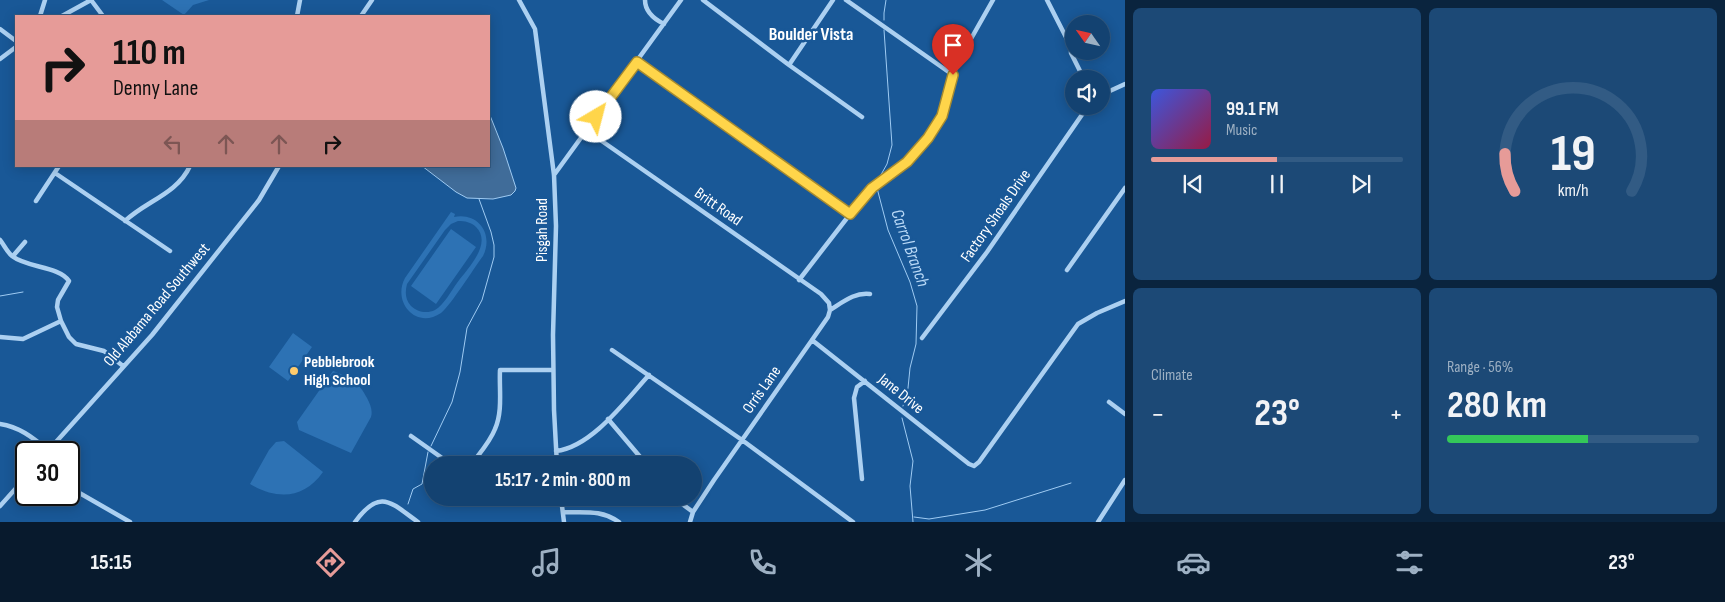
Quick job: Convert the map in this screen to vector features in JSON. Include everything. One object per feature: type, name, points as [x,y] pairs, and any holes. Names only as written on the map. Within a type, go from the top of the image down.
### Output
[{"type":"street","points":[[40,15],[45,0]]},
{"type":"street","points":[[64,15],[91,0],[102,15]]},
{"type":"street","points":[[297,15],[300,0]]},
{"type":"street","points":[[364,15],[372,0]]},
{"type":"street","name":"Pisgah Road","points":[[519,0],[528,13],[535,29],[554,175],[556,226],[554,370],[556,456]]},
{"type":"street","points":[[645,0],[650,14],[664,24]]},
{"type":"street","points":[[554,175],[681,0]]},
{"type":"street","points":[[702,0],[788,65],[862,117]]},
{"type":"street","points":[[788,65],[833,0]]},
{"type":"street","points":[[846,0],[953,75]]},
{"type":"street","points":[[799,280],[872,188],[907,162],[928,138],[942,116],[959,60],[993,0]]},
{"type":"street","points":[[1047,0],[1071,47],[1071,53],[1080,70]]},
{"type":"street","points":[[0,29],[15,39]]},
{"type":"street","points":[[0,59],[15,48]]},
{"type":"street","points":[[637,62],[850,214]]},
{"type":"street","points":[[1110,91],[1125,84]]},
{"type":"street","name":"Factory Shoals Drive","points":[[922,338],[987,252],[1082,115]]},
{"type":"street","name":"Britt Road","points":[[586,130],[821,294],[828,303],[830,310]]},
{"type":"street","points":[[36,201],[58,167]]},
{"type":"street","points":[[125,221],[144,205],[178,184],[190,167]]},
{"type":"street","name":"Old Alabama Road Southwest","points":[[56,441],[152,335],[256,203],[279,167]]},
{"type":"street","points":[[54,173],[170,251]]},
{"type":"street","points":[[1067,270],[1125,188]]},
{"type":"street","points":[[0,240],[13,256],[25,263],[56,272],[70,281],[58,300],[57,307],[65,331],[76,344],[104,351],[123,366]]},
{"type":"street","points":[[13,256],[25,242]]},
{"type":"street","name":"Orris Lane","points":[[690,522],[693,512],[828,317],[830,310],[850,297],[862,293],[870,294]]},
{"type":"street","name":"Jane Drive","points":[[812,340],[974,466],[979,462],[1078,324],[1097,313],[1125,301]]},
{"type":"street","points":[[0,337],[23,339],[61,321]]},
{"type":"street","points":[[612,350],[742,440],[853,522]]},
{"type":"street","points":[[477,456],[498,423],[500,370],[554,370]]},
{"type":"street","points":[[556,450],[572,447],[582,441],[608,419],[649,375]]},
{"type":"street","points":[[862,479],[854,398],[857,387],[865,381]]},
{"type":"street","points":[[1109,402],[1125,414]]},
{"type":"street","points":[[608,419],[639,456]]},
{"type":"street","points":[[0,424],[13,426],[26,432],[36,441]]},
{"type":"street","points":[[411,436],[439,456]]},
{"type":"street","points":[[1098,522],[1125,480]]},
{"type":"street","points":[[0,506],[2,499],[15,487]]},
{"type":"street","points":[[80,493],[130,522]]},
{"type":"street","points":[[355,522],[369,506],[374,502],[380,501],[396,506],[418,522]]},
{"type":"street","points":[[563,506],[564,522]]},
{"type":"street","points":[[685,506],[693,512]]},
{"type":"street","points":[[564,512],[598,512],[618,522]]},
{"type":"shaded area","points":[[162,0],[209,0],[193,5],[184,15]]},
{"type":"shaded area","points":[[490,116],[503,148],[516,188],[515,191],[511,195],[493,199],[467,198],[423,167],[490,167]]},
{"type":"shaded area","points":[[451,212],[455,214],[454,217],[463,216],[470,218],[482,226],[486,240],[483,256],[441,313],[423,318],[415,316],[409,311],[404,304],[402,296],[405,278]],"holes":[[[458,221],[472,224],[480,234],[482,241],[477,256],[438,308],[429,312],[416,310],[411,306],[407,298],[407,284],[445,230],[451,224]]]},
{"type":"shaded area","points":[[451,229],[476,247],[436,304],[411,286]]},
{"type":"shaded area","points":[[293,333],[312,347],[288,381],[269,367]]},
{"type":"shaded area","points":[[333,371],[357,384],[364,392],[371,409],[371,417],[351,453],[299,430],[297,422]]},
{"type":"shaded area","points":[[284,441],[323,472],[316,481],[299,492],[289,494],[270,493],[250,484],[269,450],[276,442]]},
{"type":"waterway","points":[[884,20],[886,0]]},
{"type":"waterway","points":[[878,180],[887,164],[892,145],[884,30]]},
{"type":"waterway","name":"Carrol Branch","points":[[877,188],[888,230],[910,282],[917,306],[916,344],[903,406]]},
{"type":"waterway","points":[[431,446],[452,402],[460,372],[467,328],[482,300],[494,257],[491,232],[479,199]]},
{"type":"waterway","points":[[0,296],[23,292]]},
{"type":"waterway","points":[[902,418],[913,461],[910,486],[913,522]]},
{"type":"waterway","points":[[408,504],[413,489],[422,484],[428,452]]},
{"type":"waterway","points":[[914,517],[929,519],[985,510],[1071,483]]},
{"type":"place","name":"Pebblebrook High School","points":[[294,371]]},
{"type":"district","name":"Boulder Vista","points":[[811,34]]},
{"type":"route","points":[[596,117],[637,62],[850,214],[872,188],[907,162],[928,138],[942,116],[953,75]]}]
